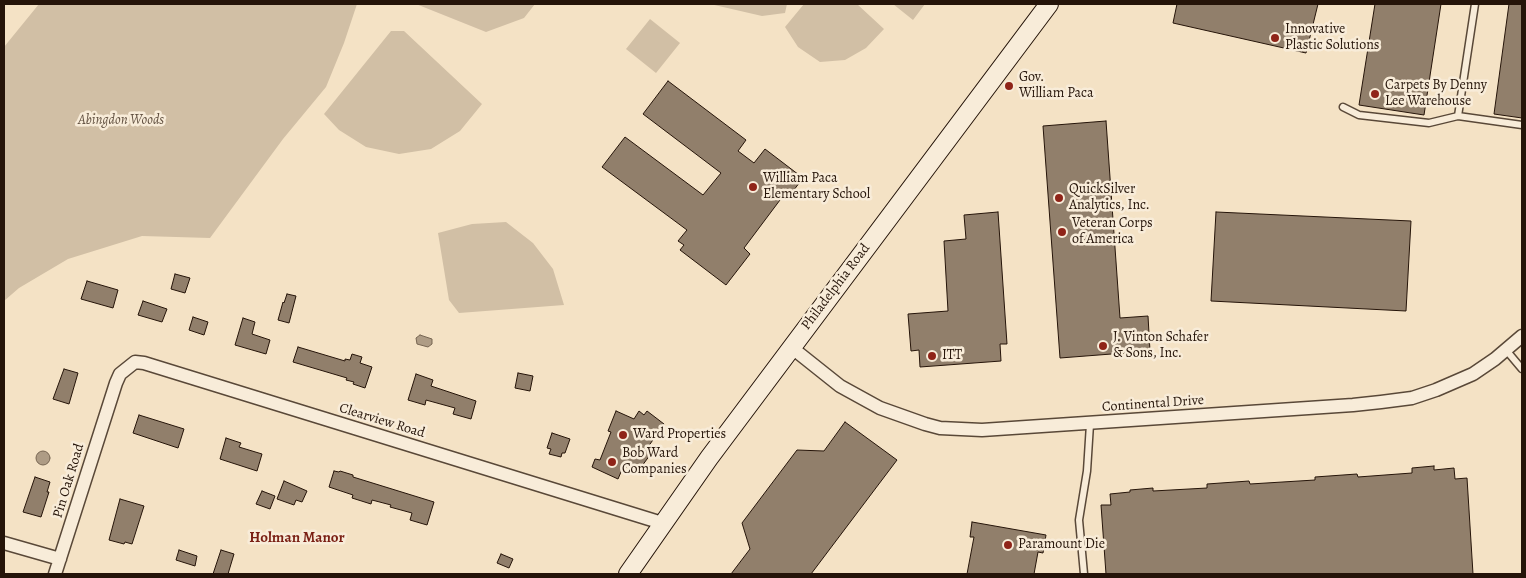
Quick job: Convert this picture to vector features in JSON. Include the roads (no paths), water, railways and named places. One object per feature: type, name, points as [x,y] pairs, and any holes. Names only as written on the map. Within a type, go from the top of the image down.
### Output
[{"type":"main road","name":"Philadelphia Road","points":[[628,574],[662,523],[790,347],[1049,4]]},
{"type":"street","name":"Continental Drive","points":[[790,347],[840,386],[880,408],[940,428],[982,430],[1090,424],[1412,398],[1472,374],[1495,359],[1522,336]]},
{"type":"street","name":"Clearview Road","points":[[111,398],[120,374],[135,362],[144,363],[662,523]]},
{"type":"street","name":"Pin Oak Road","points":[[55,574],[111,398]]},
{"type":"street","points":[[4,543],[60,559]]},
{"type":"lane","points":[[1458,116],[1475,4]]},
{"type":"lane","points":[[1343,107],[1359,115],[1429,122],[1458,116],[1522,125]]},
{"type":"lane","points":[[1506,350],[1522,369]]},
{"type":"lane","points":[[1084,574],[1079,520],[1088,471],[1090,424]]},
{"type":"place","name":"Innovative Plastic Solutions","points":[[1275,38]]},
{"type":"place","name":"Gov. William Paca","points":[[1009,86]]},
{"type":"place","name":"Carpets By Denny Lee Warehouse","points":[[1375,94]]},
{"type":"place","name":"William Paca Elementary School","points":[[753,187]]},
{"type":"place","name":"QuickSilver Analytics, Inc.","points":[[1059,198]]},
{"type":"place","name":"Veteran Corps of America","points":[[1062,232]]},
{"type":"place","name":"J. Vinton Schafer & Sons, Inc.","points":[[1103,346]]},
{"type":"place","name":"ITT","points":[[932,356]]},
{"type":"place","name":"Ward Properties","points":[[623,435]]},
{"type":"place","name":"Bob Ward Companies","points":[[612,462]]},
{"type":"place","name":"Paramount Die","points":[[1008,545]]},
{"type":"district","name":"Holman Manor","points":[[297,538]]},
{"type":"park label","name":"Abingdon Woods","points":[[121,121]]}]
